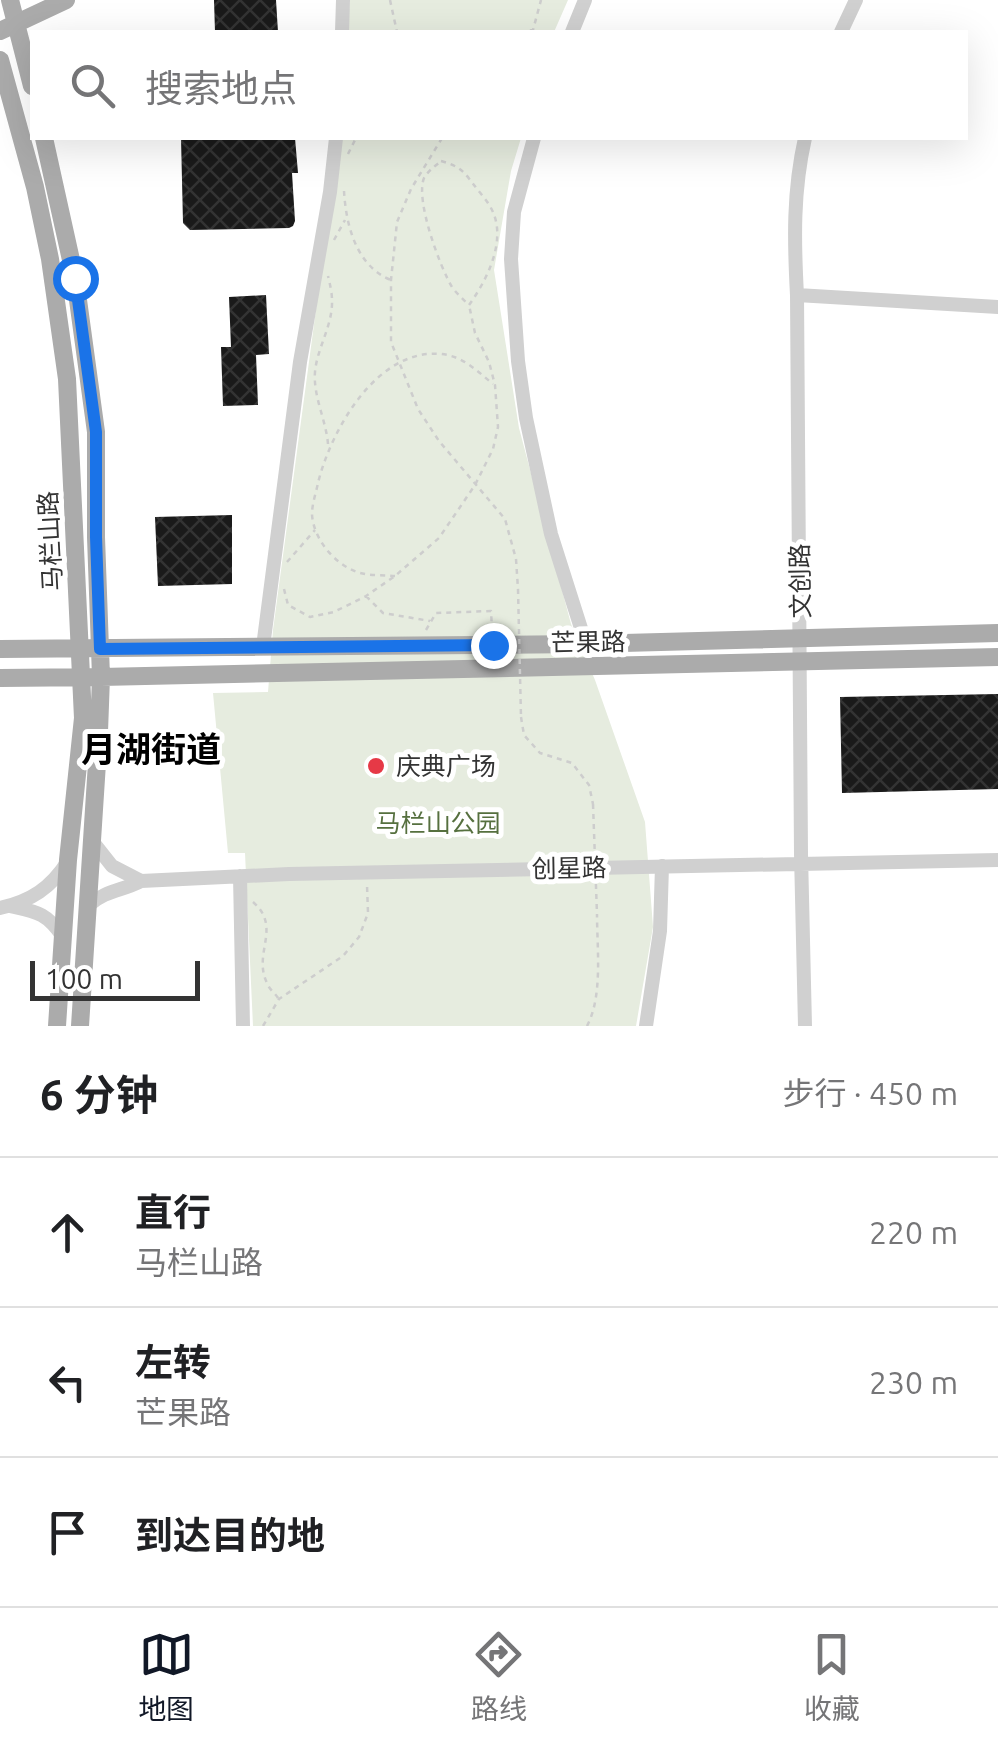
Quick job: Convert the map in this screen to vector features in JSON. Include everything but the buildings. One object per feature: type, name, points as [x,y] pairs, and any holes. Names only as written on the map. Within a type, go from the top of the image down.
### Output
[{"type":"main road","points":[[10,0],[8,27],[30,81]]},
{"type":"main road","points":[[8,27],[66,0]]},
{"type":"main road","name":"马栏山路","points":[[0,60],[35,187],[65,362],[83,718],[68,860],[57,1026]]},
{"type":"main road","name":"马栏山路","points":[[44,140],[75,278],[96,432],[101,677],[80,1026]]},
{"type":"main road","name":"芒果路","points":[[0,650],[586,644],[998,633]]},
{"type":"main road","name":"芒果路","points":[[0,678],[998,657]]},
{"type":"street","points":[[342,30],[343,0]]},
{"type":"street","points":[[573,30],[586,0]]},
{"type":"street","points":[[842,30],[856,0]]},
{"type":"street","points":[[263,647],[300,362],[336,140]]},
{"type":"street","points":[[533,140],[513,228],[512,300],[518,361],[550,534],[586,644]]},
{"type":"street","name":"文创路","points":[[805,140],[793,228],[805,1026]]},
{"type":"street","points":[[797,295],[998,307]]},
{"type":"street","points":[[93,842],[112,866],[141,881]]},
{"type":"street","points":[[5,907],[52,884],[68,860]]},
{"type":"street","name":"创星路","points":[[141,881],[998,860]]},
{"type":"street","points":[[646,1026],[660,932],[662,866]]},
{"type":"street","points":[[240,876],[243,1026]]},
{"type":"street","points":[[89,905],[110,891],[141,881]]},
{"type":"street","points":[[5,907],[50,918],[63,937]]},
{"type":"path","points":[[390,0],[397,30]]},
{"type":"path","points":[[534,30],[541,0]]},
{"type":"path","points":[[346,158],[355,140]]},
{"type":"path","points":[[441,140],[397,222],[391,280],[391,342],[418,409],[438,442],[505,519],[516,559],[524,735],[540,752],[572,763],[590,784],[597,979],[587,1026]]},
{"type":"path","points":[[423,172],[441,162],[460,166],[494,212],[494,258],[469,304]]},
{"type":"path","points":[[282,582],[288,605],[310,617],[334,612],[366,596],[439,538],[475,485],[493,449],[498,427],[494,385],[469,304],[455,292],[429,228],[421,190],[423,172]]},
{"type":"path","points":[[344,187],[346,219],[358,251],[377,274],[391,280]]},
{"type":"path","points":[[334,240],[346,219]]},
{"type":"path","points":[[316,271],[328,272],[332,302],[315,369],[328,448]]},
{"type":"path","points":[[395,576],[356,572],[326,548],[315,530],[312,511],[328,448],[355,403],[399,362],[412,356],[440,354],[461,358],[494,385]]},
{"type":"path","points":[[285,565],[315,530]]},
{"type":"path","points":[[366,596],[383,613],[431,621]]},
{"type":"path","points":[[415,646],[436,613],[492,611],[493,645]]},
{"type":"path","points":[[263,1026],[279,999],[343,956],[359,937],[368,913],[367,873]]},
{"type":"path","points":[[241,905],[254,901],[266,916],[262,966],[268,985],[279,999]]},
{"type":"green space","points":[[350,0],[568,0],[555,30],[347,30]]},
{"type":"green space","name":"马栏山公园","points":[[339,140],[520,140],[511,171],[494,270],[519,428],[571,624],[645,822],[653,927],[636,1026],[253,1026],[245,853],[228,853],[213,693],[268,692]]},
{"type":"place","name":"庆典广场","points":[[376,766]]},
{"type":"district","name":"月湖街道","points":[[151,750]]},
{"type":"route","points":[[75,278],[96,432],[100,649],[493,645]]}]
